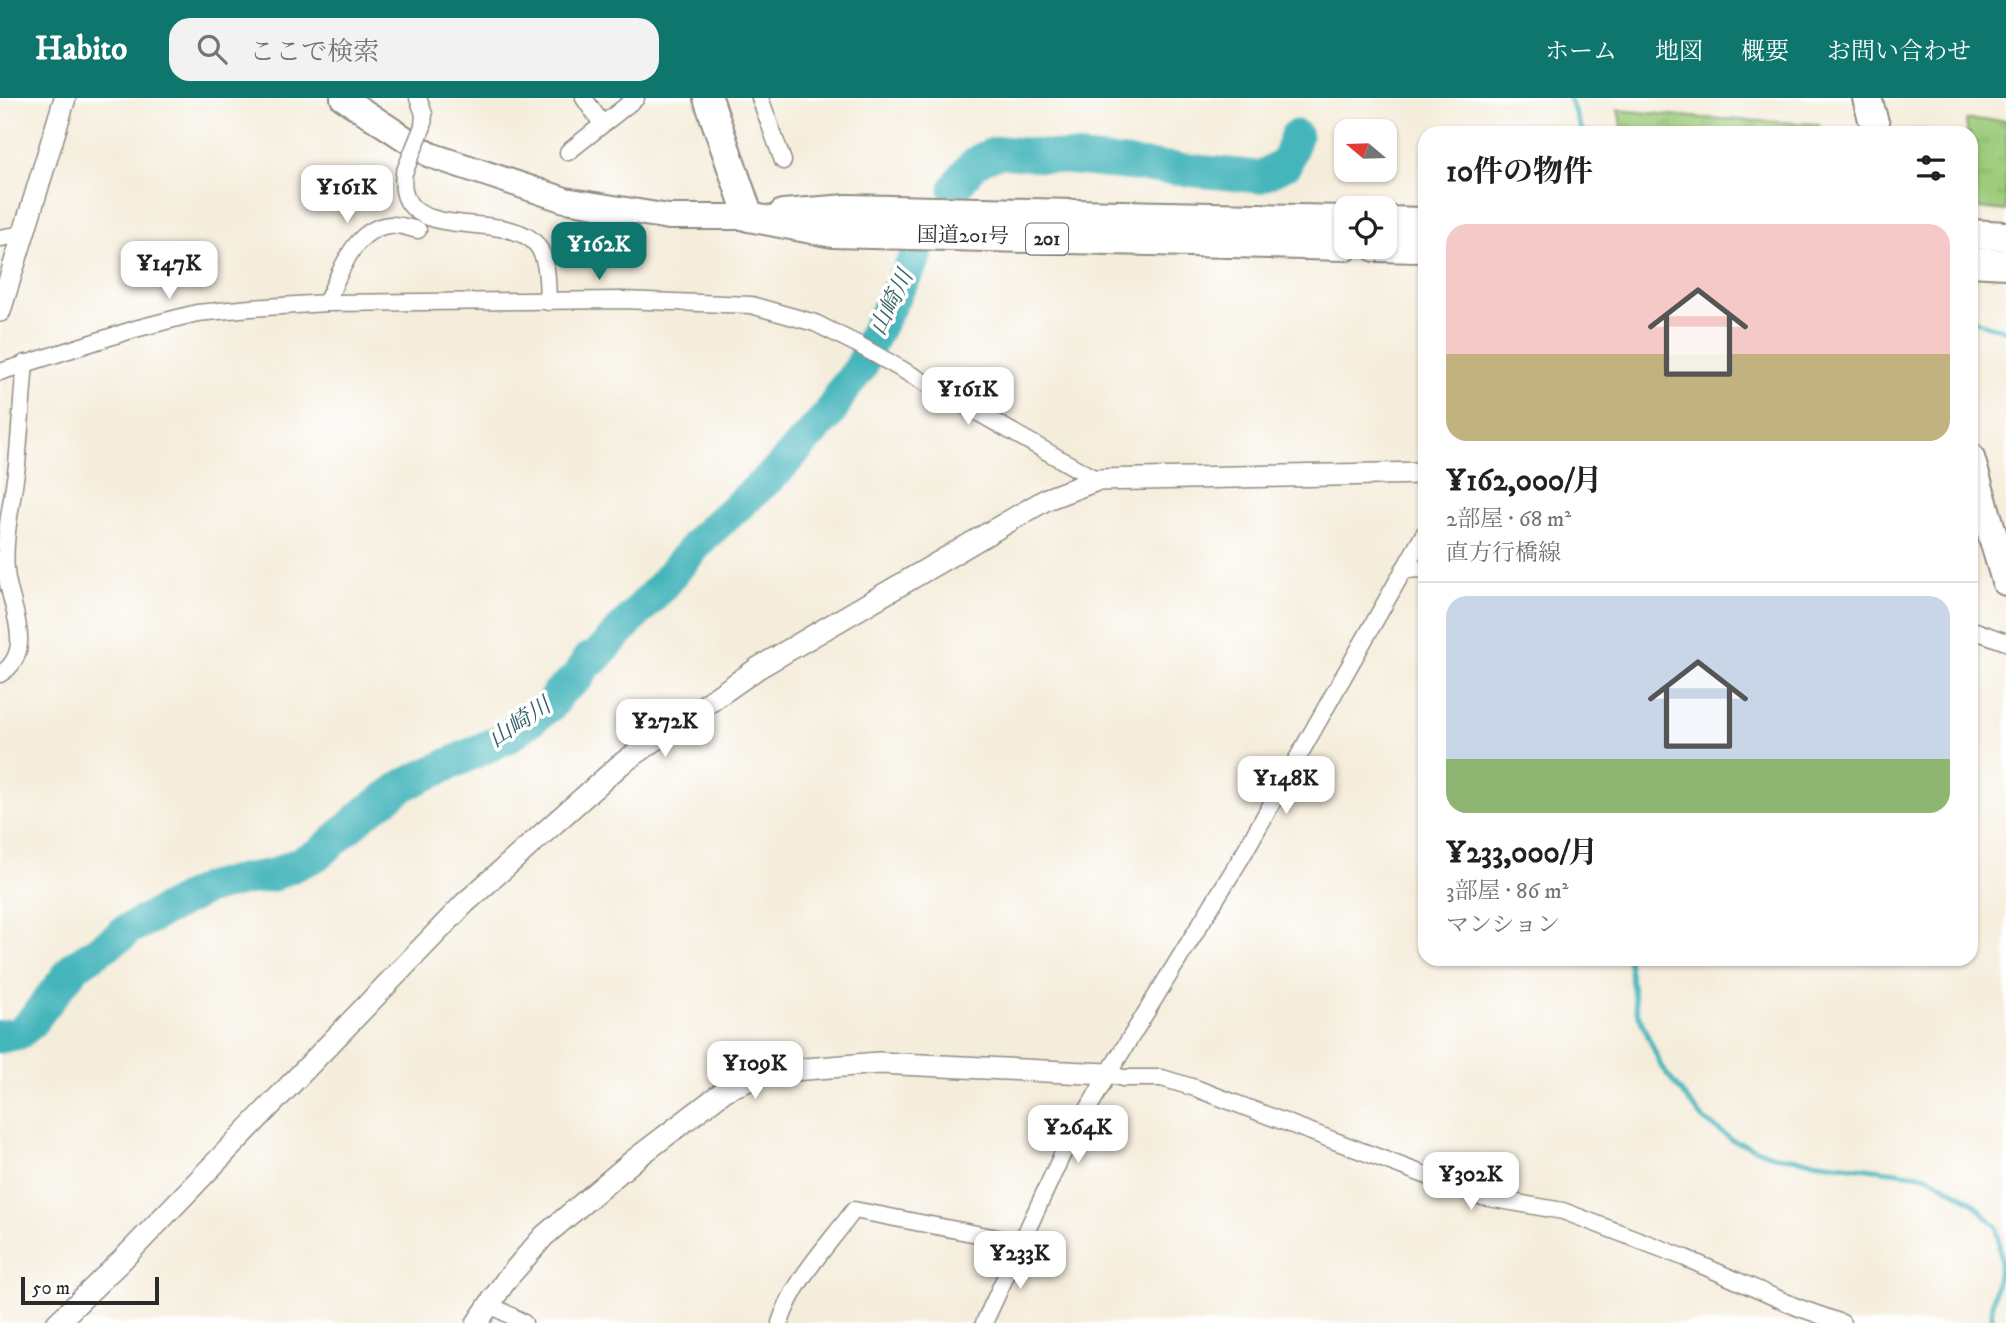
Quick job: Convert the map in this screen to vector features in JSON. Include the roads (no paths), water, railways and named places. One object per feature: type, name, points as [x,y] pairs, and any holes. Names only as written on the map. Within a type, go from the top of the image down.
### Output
[{"type":"highway","points":[[708,98],[749,217]]},
{"type":"highway","points":[[1867,98],[1875,126]]},
{"type":"highway","name":"国道201号","points":[[749,217],[848,209],[1334,220]]},
{"type":"highway","name":"国道201号","points":[[749,217],[833,233],[1334,246]]},
{"type":"highway","points":[[1397,221],[1418,222]]},
{"type":"highway","points":[[1978,234],[2006,236]]},
{"type":"highway","points":[[1397,247],[1418,248]]},
{"type":"highway","points":[[1978,262],[2006,264]]},
{"type":"highway","points":[[1978,485],[2006,581]]},
{"type":"main road","points":[[343,98],[430,155],[565,200],[669,217],[749,217]]},
{"type":"street","points":[[0,311],[65,98]]},
{"type":"street","points":[[418,98],[424,114],[423,126],[402,184],[414,210],[433,220],[515,231],[533,241],[546,267],[548,302]]},
{"type":"street","points":[[584,98],[602,124]]},
{"type":"street","points":[[568,152],[636,98]]},
{"type":"street","points":[[760,98],[783,161]]},
{"type":"street","points":[[326,303],[361,237],[376,227],[394,224],[418,230]]},
{"type":"street","points":[[0,238],[25,234]]},
{"type":"street","points":[[0,372],[135,329],[197,313],[326,303],[622,300],[751,304],[815,323],[857,344],[1097,480]]},
{"type":"street","points":[[0,674],[13,663],[19,636],[17,615],[7,584],[5,559],[17,464],[24,363]]},
{"type":"street","points":[[57,1323],[122,1260],[465,903],[621,764],[758,668],[1046,499],[1097,480],[1418,472]]},
{"type":"street","points":[[984,1323],[1062,1154],[1241,858],[1418,544]]},
{"type":"street","points":[[1403,570],[1418,569]]},
{"type":"street","points":[[1978,632],[2006,642]]},
{"type":"street","points":[[477,1323],[506,1280],[544,1236],[624,1168],[727,1089],[768,1072],[879,1063],[1162,1078],[1483,1197],[1563,1211],[1842,1323]]},
{"type":"street","points":[[780,1323],[788,1299],[803,1275],[854,1210],[1023,1243]]},
{"type":"street","points":[[489,1304],[524,1323]]},
{"type":"waterway","points":[[1569,98],[1580,126]]},
{"type":"waterway","name":"山崎川","points":[[955,189],[979,160],[1002,152],[1259,177],[1286,164],[1296,136]]},
{"type":"waterway","name":"山崎川","points":[[0,1037],[19,1033],[29,1025],[75,966],[123,932],[205,889],[273,875],[319,854],[366,812],[404,785],[508,737],[553,703],[558,693],[579,676],[588,659],[594,659],[703,537],[777,471],[829,414],[861,367],[873,337],[916,256]]},
{"type":"waterway","points":[[1978,322],[2006,331]]},
{"type":"waterway","points":[[1629,966],[1636,1009],[1662,1068],[1703,1119],[1732,1140],[1775,1156],[1928,1176],[1971,1201],[1997,1227],[2001,1260],[1992,1305],[1992,1323]]}]
